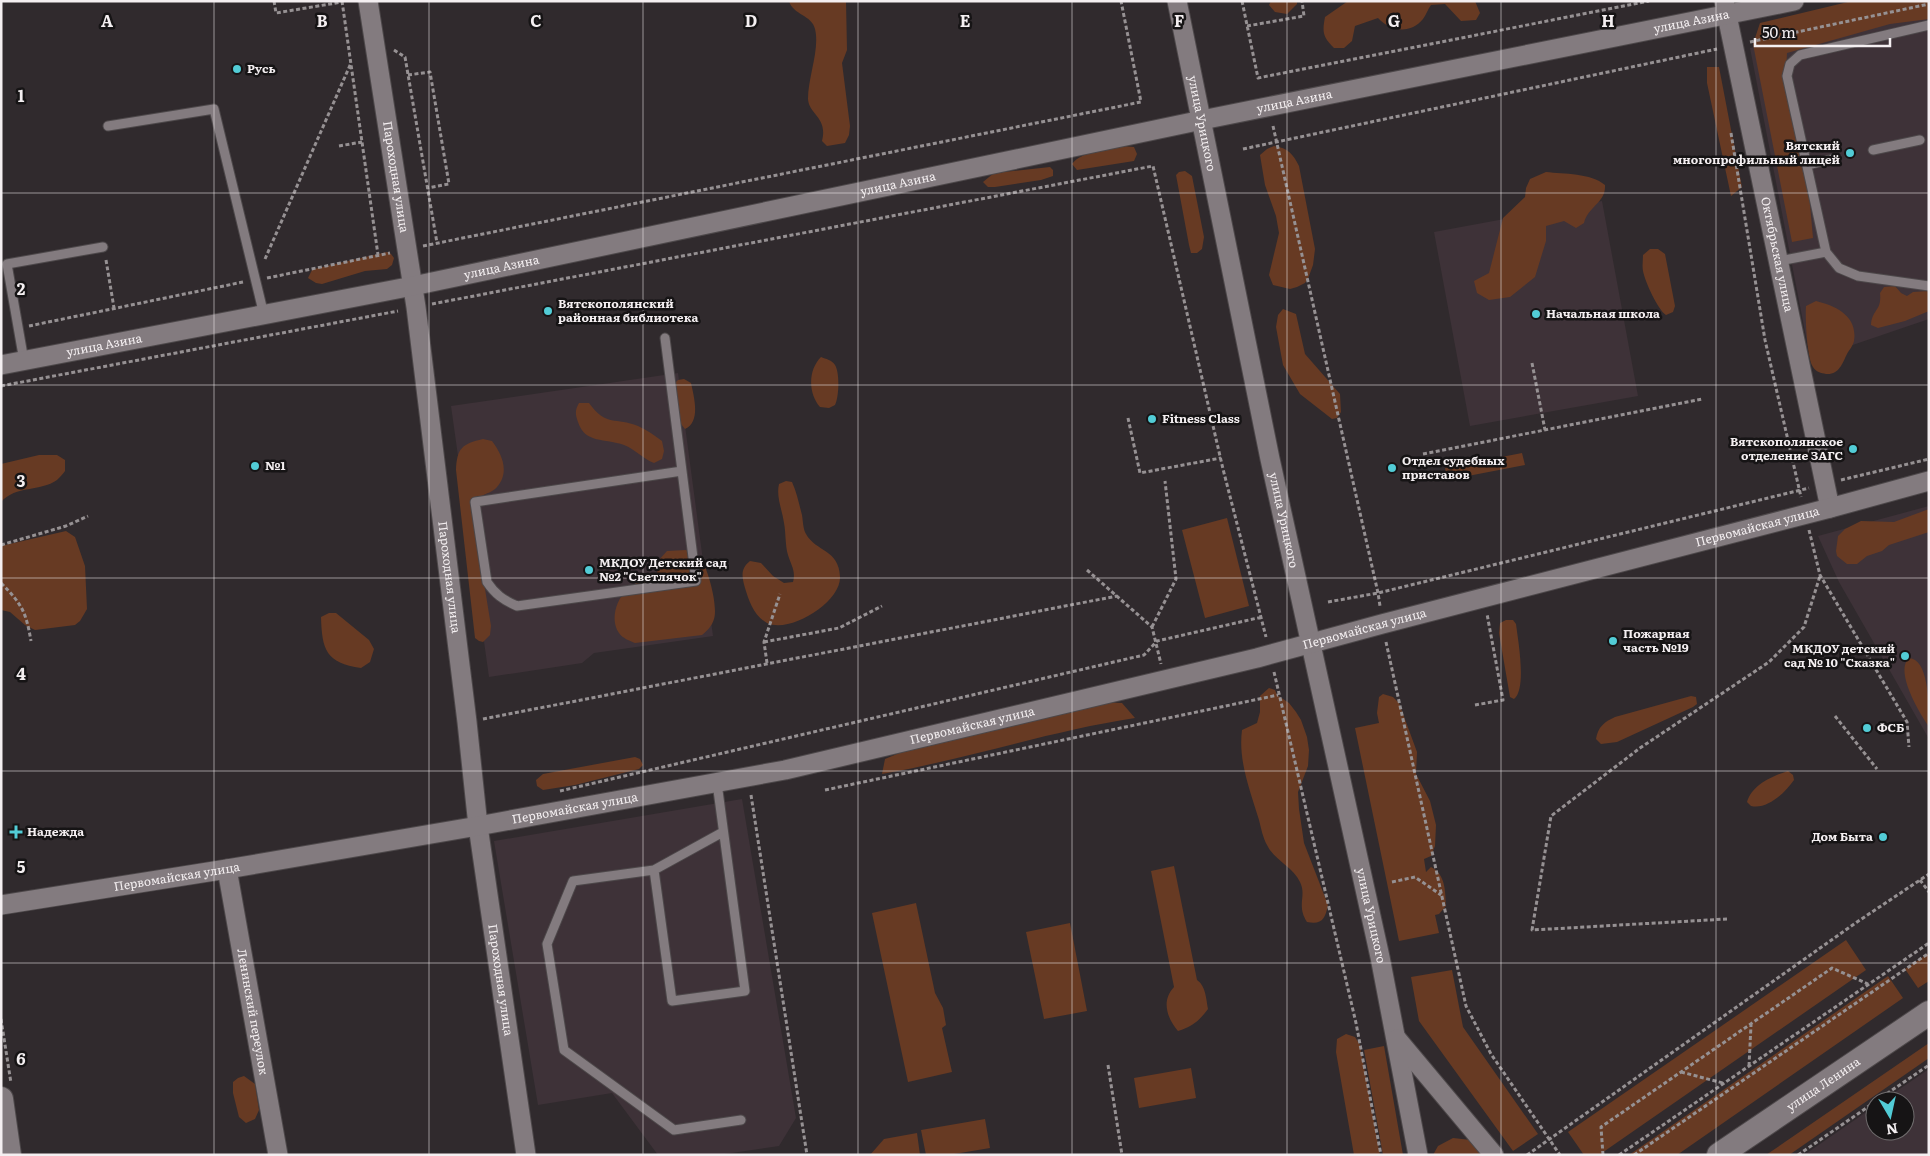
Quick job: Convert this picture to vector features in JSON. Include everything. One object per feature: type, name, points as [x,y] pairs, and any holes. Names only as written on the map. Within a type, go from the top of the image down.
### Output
[{"type":"street","name":"Пароходная улица","points":[[368,1],[416,307],[478,826],[526,1155]]},
{"type":"street","name":"улица Урицкого","points":[[1177,1],[1270,459],[1365,888],[1418,1155]]},
{"type":"street","name":"улица Азина","points":[[1,365],[413,286],[1725,8],[1794,1]]},
{"type":"street","name":"Октябрьская улица","points":[[1725,8],[1725,47],[1779,261],[1830,508]]},
{"type":"street","name":"Первомайская улица","points":[[1,905],[478,826],[717,783],[829,760],[1164,681],[1805,515],[1929,481]]},
{"type":"street","name":"Ленинский переулок","points":[[226,869],[278,1155]]},
{"type":"street","name":"улица Ленина","points":[[1719,1155],[1929,1013]]},
{"type":"street","name":"улица Урицкого","points":[[1396,1038],[1494,1155]]},
{"type":"street","points":[[1,1099],[9,1155]]},
{"type":"lane","points":[[1929,24],[1800,55],[1790,64],[1787,76],[1826,252],[1839,268],[1858,276],[1929,286]]},
{"type":"lane","points":[[108,126],[214,109],[264,315]]},
{"type":"lane","points":[[1873,150],[1920,140]]},
{"type":"lane","points":[[1808,165],[1834,159]]},
{"type":"lane","points":[[24,361],[6,264],[103,247]]},
{"type":"lane","points":[[1779,261],[1826,252]]},
{"type":"lane","points":[[665,338],[682,471],[696,581],[517,606],[504,600],[494,592],[487,582],[475,502],[682,471]]},
{"type":"lane","points":[[654,870],[672,1001],[745,991],[717,783]]},
{"type":"lane","points":[[724,832],[654,870],[573,881],[547,944],[564,1050],[674,1130],[741,1120]]},
{"type":"path","points":[[274,1],[276,13],[342,2],[378,255]]},
{"type":"path","points":[[18,328],[1141,102],[1121,1]]},
{"type":"path","points":[[1242,1],[1258,78],[1649,1]]},
{"type":"path","points":[[1247,26],[1304,16],[1302,1]]},
{"type":"path","points":[[1243,149],[1929,4]]},
{"type":"path","points":[[1719,58],[1725,47]]},
{"type":"path","points":[[405,57],[437,243]]},
{"type":"path","points":[[256,280],[351,62]]},
{"type":"path","points":[[408,75],[430,72],[449,184],[428,188]]},
{"type":"path","points":[[1273,126],[1378,593],[1382,624],[1466,1006],[1491,1054],[1560,1155]]},
{"type":"path","points":[[1730,126],[1765,340],[1820,575],[1908,722],[1910,747]]},
{"type":"path","points":[[339,146],[362,142]]},
{"type":"path","points":[[1,386],[1153,166],[1221,458],[1262,617],[1278,696],[1356,1023],[1381,1155]]},
{"type":"path","points":[[103,247],[114,308]]},
{"type":"path","points":[[1532,363],[1545,430]]},
{"type":"path","points":[[1423,454],[1702,399]]},
{"type":"path","points":[[1128,418],[1140,473],[1221,458]]},
{"type":"path","points":[[1328,602],[1378,593],[1929,459]]},
{"type":"path","points":[[1152,627],[1176,579],[1165,481]]},
{"type":"path","points":[[1,546],[66,526],[88,516]]},
{"type":"path","points":[[1087,570],[1152,627],[1157,641],[1164,681]]},
{"type":"path","points":[[1727,919],[1532,930],[1551,816],[1640,748],[1769,662],[1804,627],[1820,575]]},
{"type":"path","points":[[1,582],[22,605],[31,641]]},
{"type":"path","points":[[768,663],[764,642],[780,594]]},
{"type":"path","points":[[467,722],[1117,596]]},
{"type":"path","points":[[1475,705],[1503,700],[1484,598]]},
{"type":"path","points":[[764,642],[838,628],[882,606]]},
{"type":"path","points":[[552,792],[1144,655],[1157,641],[1262,617]]},
{"type":"path","points":[[825,790],[1278,696]]},
{"type":"path","points":[[1835,716],[1877,769]]},
{"type":"path","points":[[748,777],[807,1155]]},
{"type":"path","points":[[1527,1155],[1857,922],[1929,874]]},
{"type":"path","points":[[1392,882],[1415,877],[1442,896]]},
{"type":"path","points":[[1920,880],[1929,892]]},
{"type":"path","points":[[1619,1155],[1929,943]]},
{"type":"path","points":[[1634,1155],[1929,953]]},
{"type":"path","points":[[1603,1155],[1600,1127],[1832,968],[1868,984]]},
{"type":"path","points":[[1748,1066],[1750,1024]]},
{"type":"path","points":[[1891,1091],[1929,1065]]},
{"type":"path","points":[[1108,1066],[1122,1155]]},
{"type":"path","points":[[1681,1072],[1723,1083]]},
{"type":"path","points":[[1798,1155],[1865,1109]]},
{"type":"shaded area","points":[[789,1],[846,1],[847,50],[842,63],[850,126],[849,135],[845,143],[827,146],[822,141],[823,133],[820,121],[811,109],[808,99],[816,45],[815,29],[810,21],[791,6]]},
{"type":"shaded area","points":[[1271,1],[1297,1],[1297,4],[1287,14],[1275,12],[1269,5]]},
{"type":"shaded area","points":[[1348,1],[1475,1],[1480,13],[1476,20],[1461,21],[1445,4],[1431,5],[1423,19],[1412,27],[1406,29],[1394,28],[1378,18],[1355,26],[1352,41],[1344,48],[1334,48],[1324,34],[1325,17]]},
{"type":"shaded area","points":[[1852,1],[1929,1],[1929,19],[1890,24],[1787,53],[1785,91],[1806,160],[1813,238],[1792,242],[1753,44],[1760,23]]},
{"type":"shaded area","name":"Вятский многопрофильный лицей","points":[[1929,12],[1929,319],[1832,352],[1808,347],[1750,48]]},
{"type":"shaded area","points":[[1707,67],[1719,67],[1742,187],[1731,196],[1707,83]]},
{"type":"shaded area","points":[[1122,146],[1134,147],[1137,154],[1134,161],[1077,170],[1072,164],[1088,153]]},
{"type":"shaded area","points":[[1274,146],[1290,152],[1299,166],[1315,249],[1313,265],[1305,283],[1290,289],[1273,285],[1269,275],[1279,233],[1276,216],[1265,185],[1260,155]]},
{"type":"shaded area","points":[[1050,167],[1053,170],[1053,176],[1041,180],[995,187],[988,187],[983,182],[994,173]]},
{"type":"shaded area","points":[[1185,171],[1192,176],[1204,237],[1202,249],[1197,253],[1191,253],[1176,175],[1179,172]]},
{"type":"shaded area","points":[[1546,172],[1592,178],[1605,185],[1605,191],[1589,212],[1584,223],[1576,228],[1564,221],[1546,226],[1546,241],[1535,277],[1510,297],[1489,300],[1477,293],[1474,281],[1489,273],[1503,218],[1525,197],[1530,179]]},
{"type":"shaded area","name":"Начальная школа","points":[[1602,201],[1638,396],[1470,426],[1434,232]]},
{"type":"shaded area","points":[[1650,249],[1658,249],[1665,254],[1675,306],[1673,312],[1666,315],[1659,308],[1652,295],[1643,271],[1643,255]]},
{"type":"shaded area","points":[[387,252],[394,258],[392,265],[387,269],[365,271],[322,284],[308,278],[312,270],[318,268]]},
{"type":"shaded area","points":[[1895,286],[1901,293],[1907,296],[1913,292],[1929,291],[1929,311],[1905,321],[1878,328],[1871,325],[1873,316],[1880,303],[1880,293],[1884,287]]},
{"type":"shaded area","points":[[1816,301],[1838,309],[1853,325],[1853,343],[1842,365],[1837,371],[1830,374],[1816,370],[1809,355],[1806,306]]},
{"type":"shaded area","points":[[1283,309],[1296,314],[1305,354],[1340,394],[1341,412],[1337,418],[1332,419],[1300,394],[1283,365],[1276,327],[1278,315]]},
{"type":"shaded area","points":[[821,357],[834,363],[838,374],[835,405],[829,408],[820,407],[813,395],[812,375]]},
{"type":"shaded area","name":"МКДОУ Детский сад №2 \"Светлячок\"","points":[[678,373],[713,636],[594,653],[582,663],[489,677],[451,406]]},
{"type":"shaded area","points":[[684,379],[691,383],[695,409],[693,421],[685,429],[681,424],[674,384],[678,380]]},
{"type":"shaded area","points":[[579,403],[589,403],[595,411],[606,418],[638,426],[662,441],[664,451],[662,459],[654,463],[624,445],[596,439],[585,434],[576,417]]},
{"type":"shaded area","points":[[483,439],[492,441],[496,446],[504,469],[501,481],[497,487],[481,496],[472,509],[491,626],[490,635],[483,642],[475,638],[456,470],[459,452],[462,448],[465,445]]},
{"type":"shaded area","points":[[1522,453],[1525,465],[1447,480],[1445,468]]},
{"type":"shaded area","points":[[39,455],[57,455],[65,460],[65,471],[57,480],[50,484],[14,493],[1,502],[1,464]]},
{"type":"shaded area","points":[[786,481],[792,482],[794,486],[806,534],[810,540],[836,561],[840,577],[838,587],[832,596],[812,614],[788,624],[777,625],[767,623],[755,612],[750,603],[743,580],[743,573],[750,561],[761,563],[773,576],[784,583],[793,582],[794,571],[787,551],[785,527],[778,494],[779,484]]},
{"type":"shaded area","name":"МКДОУ детский сад № 10 \"Сказка\"","points":[[1929,506],[1929,739],[1839,582],[1818,536]]},
{"type":"shaded area","points":[[1929,509],[1929,532],[1889,545],[1882,551],[1867,556],[1857,564],[1847,564],[1837,556],[1838,536],[1845,529],[1861,521],[1894,522]]},
{"type":"shaded area","points":[[1227,518],[1249,606],[1205,618],[1182,530]]},
{"type":"shaded area","points":[[66,531],[75,537],[85,566],[87,609],[80,621],[75,625],[35,630],[25,625],[10,612],[1,610],[1,546]]},
{"type":"shaded area","points":[[686,550],[701,560],[705,566],[715,606],[714,619],[711,626],[702,635],[635,643],[626,639],[619,633],[615,623],[615,611],[622,595],[633,586],[657,573],[658,561],[667,551]]},
{"type":"shaded area","points":[[329,613],[336,613],[369,640],[374,649],[370,662],[361,668],[349,666],[340,663],[328,653],[323,638],[321,617]]},
{"type":"shaded area","points":[[1506,620],[1513,620],[1516,624],[1520,652],[1520,685],[1518,694],[1514,699],[1510,697],[1499,633],[1500,623]]},
{"type":"shaded area","points":[[1909,658],[1916,661],[1925,676],[1929,727],[1920,713],[1906,682],[1905,664]]},
{"type":"shaded area","points":[[1269,688],[1275,690],[1277,695],[1289,703],[1296,712],[1307,737],[1309,750],[1308,766],[1298,792],[1299,809],[1304,843],[1328,905],[1322,920],[1316,923],[1307,922],[1304,916],[1302,911],[1302,887],[1297,877],[1274,855],[1263,836],[1243,764],[1242,730],[1257,723],[1260,712],[1260,696]]},
{"type":"shaded area","points":[[1383,694],[1393,697],[1399,703],[1417,752],[1416,774],[1430,801],[1436,825],[1435,846],[1431,856],[1424,859],[1426,872],[1431,867],[1440,874],[1444,884],[1446,906],[1439,914],[1435,915],[1439,933],[1399,941],[1355,728],[1379,723],[1377,713],[1379,697]]},
{"type":"shaded area","points":[[1691,696],[1696,697],[1697,704],[1693,707],[1617,742],[1601,744],[1596,739],[1602,725],[1615,717]]},
{"type":"shaded area","points":[[1098,702],[1122,703],[1135,718],[1072,730],[945,761],[882,774],[885,759],[916,746]]},
{"type":"shaded area","points":[[635,757],[640,759],[643,765],[639,769],[575,785],[543,790],[537,786],[536,780],[543,774]]},
{"type":"shaded area","points":[[1788,771],[1793,775],[1794,780],[1775,799],[1757,807],[1751,806],[1747,802],[1753,791],[1763,782]]},
{"type":"shaded area","points":[[742,799],[796,1118],[779,1146],[718,1155],[658,1155],[612,1093],[538,1105],[494,841]]},
{"type":"shaded area","points":[[1174,866],[1197,980],[1204,989],[1208,1009],[1195,1023],[1178,1031],[1168,1015],[1168,998],[1174,987],[1151,871]]},
{"type":"shaded area","points":[[916,903],[935,993],[943,1008],[946,1025],[942,1028],[952,1072],[908,1082],[872,913]]},
{"type":"shaded area","points":[[1070,923],[1087,1011],[1044,1019],[1026,932]]},
{"type":"shaded area","points":[[1846,940],[1866,970],[1599,1155],[1584,1155],[1568,1132]]},
{"type":"shaded area","points":[[1929,953],[1929,981],[1918,988],[1905,969]]},
{"type":"shaded area","points":[[1452,970],[1463,1027],[1538,1134],[1513,1151],[1419,1021],[1411,977]]},
{"type":"shaded area","points":[[1888,976],[1903,998],[1677,1155],[1629,1155]]},
{"type":"shaded area","points":[[1346,1034],[1355,1037],[1360,1045],[1380,1155],[1354,1155],[1336,1052],[1337,1039]]},
{"type":"shaded area","points":[[1929,1043],[1929,1058],[1881,1091],[1865,1091],[1865,1102],[1789,1155],[1766,1155]]},
{"type":"shaded area","points":[[1384,1046],[1403,1155],[1383,1155],[1364,1050]]},
{"type":"shaded area","points":[[1191,1068],[1196,1098],[1139,1108],[1134,1078]]},
{"type":"shaded area","points":[[1929,1069],[1929,1155],[1804,1155],[1865,1113],[1865,1141],[1915,1141],[1915,1091],[1897,1091]]},
{"type":"shaded area","points":[[244,1076],[255,1084],[259,1110],[255,1119],[246,1123],[239,1117],[233,1093],[233,1082]]},
{"type":"shaded area","points":[[985,1119],[990,1148],[948,1155],[926,1155],[921,1130]]},
{"type":"shaded area","points":[[917,1133],[920,1155],[870,1155],[884,1139]]},
{"type":"shaded area","points":[[1453,1138],[1471,1140],[1485,1155],[1433,1155],[1438,1146]]},
{"type":"place","name":"Русь","points":[[237,69]]},
{"type":"place","name":"Вятский многопрофильный лицей","points":[[1850,153]]},
{"type":"place","name":"Вятскополянский районная библиотека","points":[[548,311]]},
{"type":"place","name":"Начальная школа","points":[[1536,314]]},
{"type":"place","name":"Fitness Class","points":[[1152,419]]},
{"type":"place","name":"Вятскополянское отделение ЗАГС","points":[[1853,449]]},
{"type":"place","name":"№1","points":[[255,466]]},
{"type":"place","name":"Отдел судебных приставов","points":[[1392,468]]},
{"type":"place","name":"МКДОУ Детский сад №2 \"Светлячок\"","points":[[589,570]]},
{"type":"place","name":"Пожарная часть №19","points":[[1613,641]]},
{"type":"place","name":"МКДОУ детский сад № 10 \"Сказка\"","points":[[1905,656]]},
{"type":"place","name":"ФСБ","points":[[1867,728]]},
{"type":"place","name":"Надежда","points":[[16,832]]},
{"type":"place","name":"Дом Быта","points":[[1883,837]]}]
